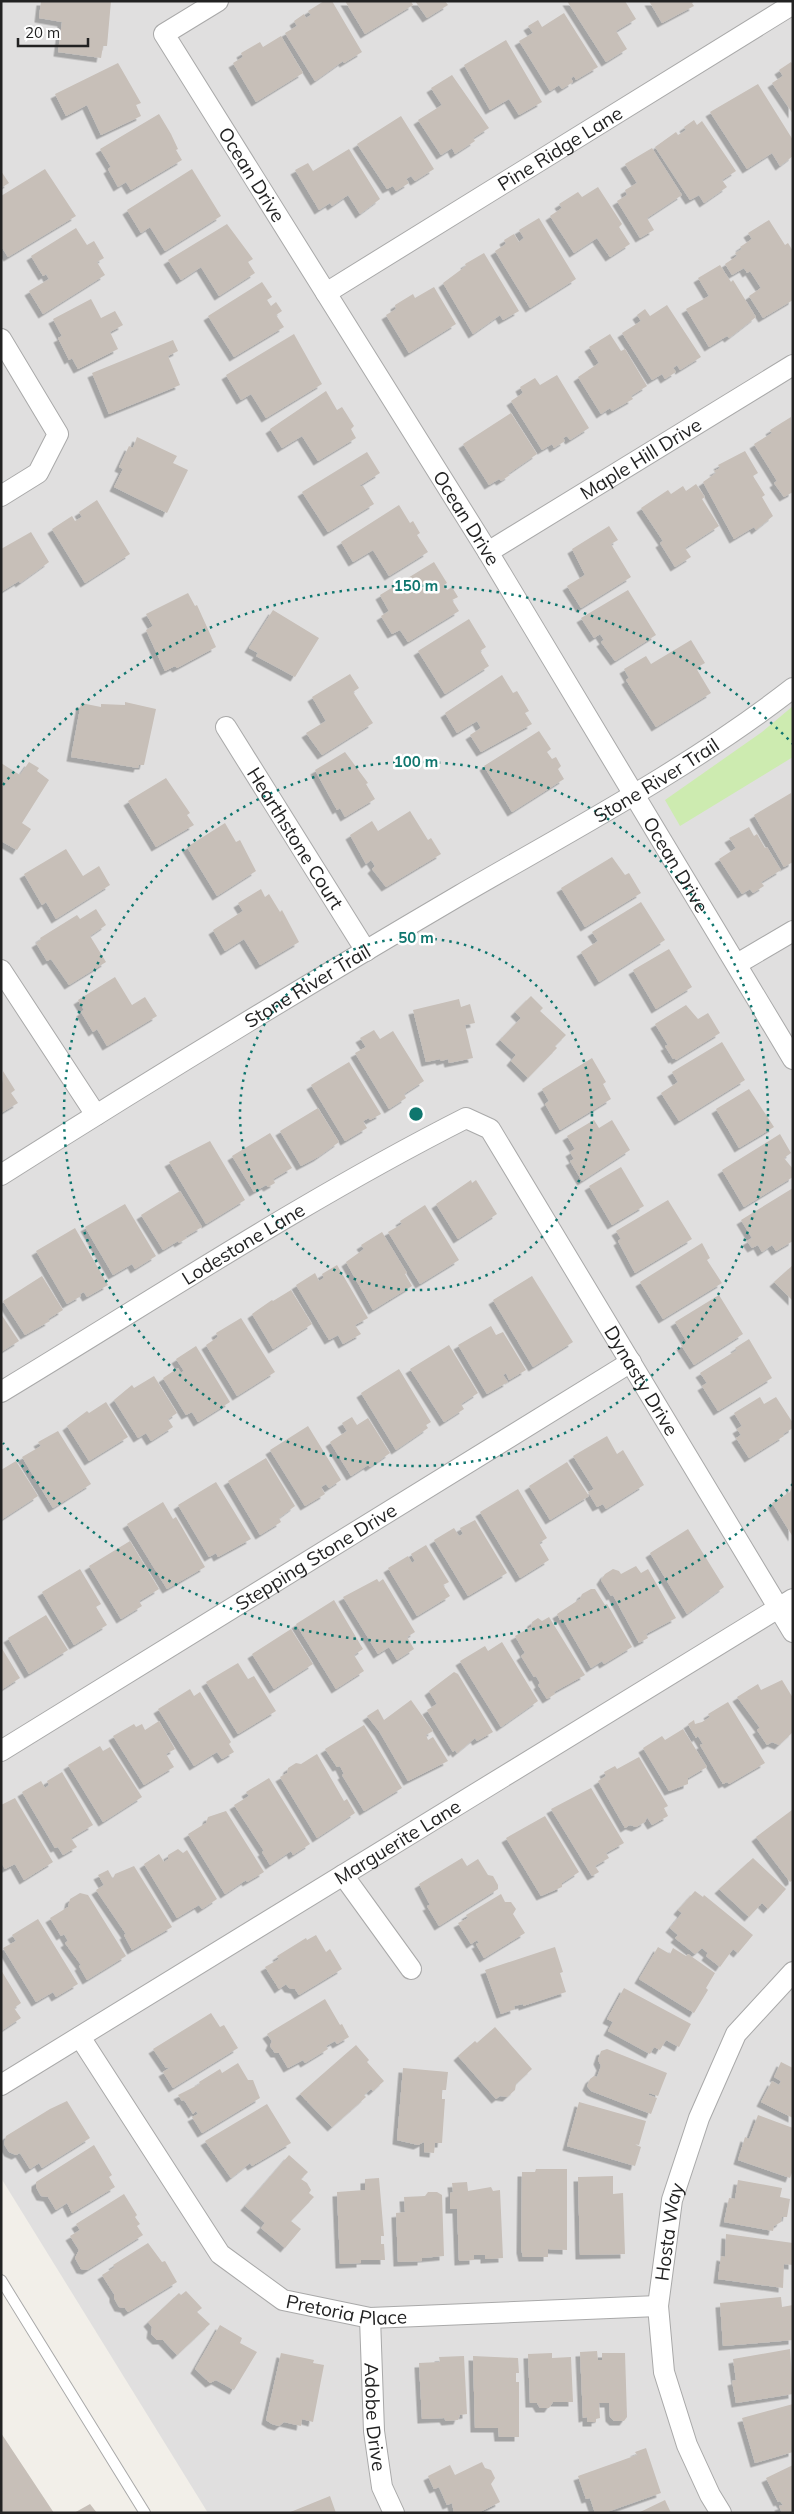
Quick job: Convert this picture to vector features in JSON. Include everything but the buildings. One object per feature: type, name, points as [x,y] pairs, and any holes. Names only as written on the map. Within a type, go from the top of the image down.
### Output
[{"type":"street","name":"Ocean Drive","points":[[218,1],[164,34],[488,552],[793,1059]]},
{"type":"street","name":"Pine Ridge Lane","points":[[326,293],[793,4]]},
{"type":"street","points":[[1,339],[58,434],[38,473],[1,496]]},
{"type":"street","name":"Maple Hill Drive","points":[[488,552],[793,365]]},
{"type":"street","name":"Stone River Trail","points":[[1,1175],[366,950],[632,794],[754,719],[793,688]]},
{"type":"street","name":"Hearthstone Court","points":[[226,726],[366,950]]},
{"type":"street","points":[[737,964],[793,931]]},
{"type":"street","points":[[1,970],[96,1115]]},
{"type":"street","name":"Lodestone Lane","points":[[1,1392],[403,1150],[466,1118],[490,1129]]},
{"type":"street","name":"Dynasty Drive","points":[[490,1129],[631,1362],[785,1603],[793,1632]]},
{"type":"street","name":"Stepping Stone Drive","points":[[1,1751],[631,1362]]},
{"type":"street","name":"Marguerite Lane","points":[[1,2085],[785,1603]]},
{"type":"street","points":[[343,1875],[411,1969]]},
{"type":"street","name":"Hosta Way","points":[[721,2513],[710,2495],[687,2445],[664,2372],[658,2306],[672,2200],[699,2118],[736,2034],[793,1972]]},
{"type":"street","name":"Pretoria Place","points":[[80,2037],[220,2254],[283,2300],[370,2318],[658,2306]]},
{"type":"street","name":"Adobe Drive","points":[[370,2318],[374,2431],[382,2487],[394,2513]]},
{"type":"lane","points":[[1,2280],[145,2513]]},
{"type":"shaded area","points":[[1,1],[793,1],[793,2513],[208,2513],[1,2178]]},
{"type":"green space","points":[[793,706],[793,757],[680,826],[665,800],[762,732]]}]
